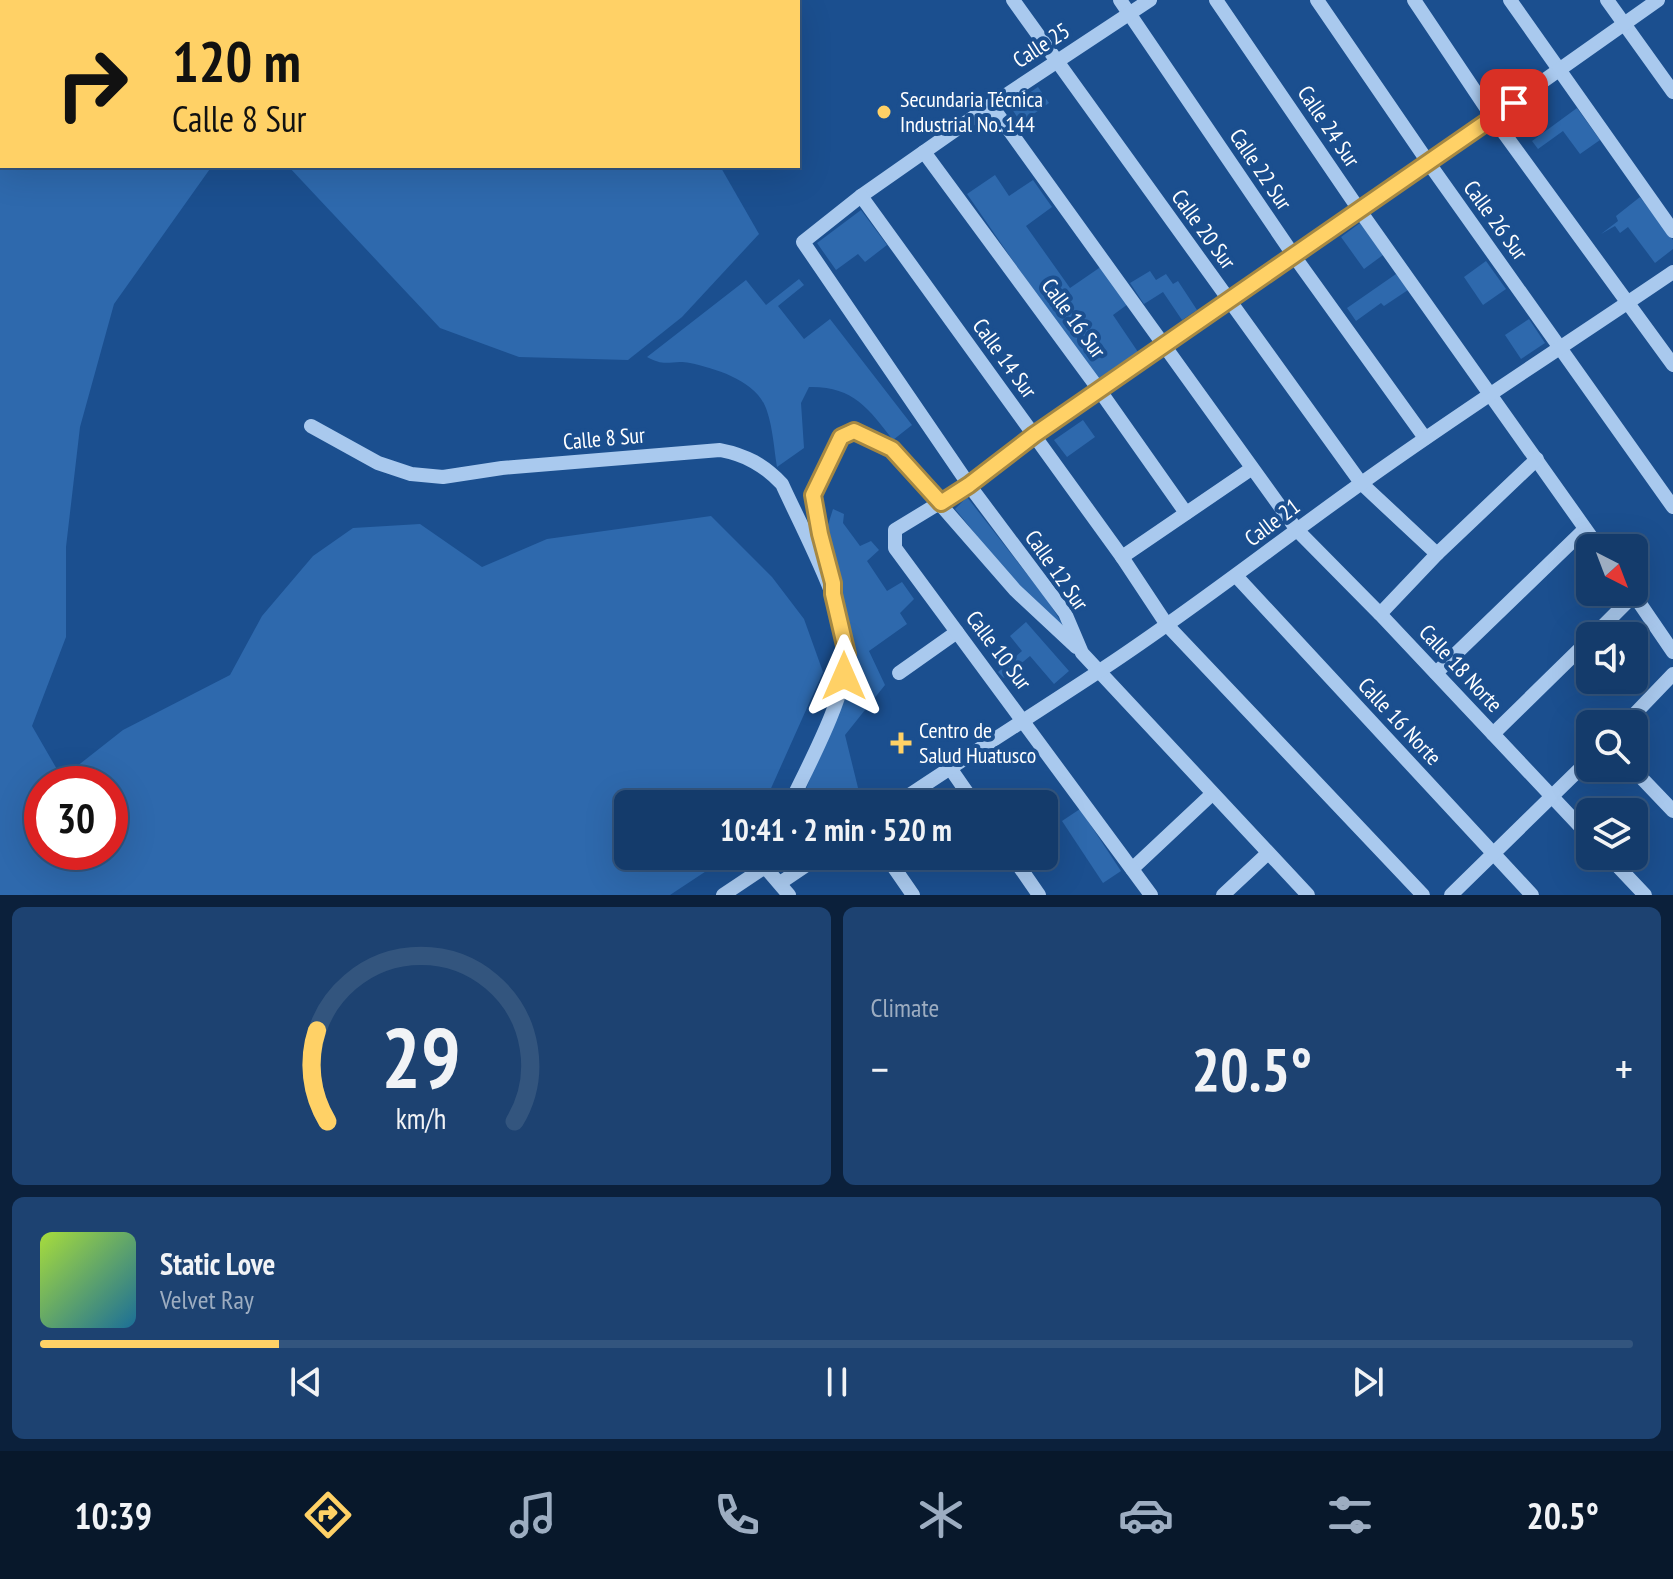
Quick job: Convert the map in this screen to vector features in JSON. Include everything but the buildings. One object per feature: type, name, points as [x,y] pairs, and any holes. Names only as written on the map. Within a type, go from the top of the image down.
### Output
[{"type":"street","name":"Calle 20 Sur","points":[[1013,0],[1361,483],[1437,554]]},
{"type":"street","name":"Calle 22 Sur","points":[[1120,0],[1294,256],[1425,438]]},
{"type":"street","name":"Calle 25","points":[[803,242],[861,196],[1055,60],[1150,0]]},
{"type":"street","name":"Calle 24 Sur","points":[[1216,0],[1360,211],[1589,534]]},
{"type":"street","name":"Calle 26 Sur","points":[[1317,0],[1673,507]]},
{"type":"street","points":[[1414,0],[1493,118],[1673,365]]},
{"type":"street","points":[[1510,0],[1673,231]]},
{"type":"street","points":[[1607,0],[1673,92]]},
{"type":"street","points":[[941,503],[1658,0]]},
{"type":"street","name":"Calle 18 Norte","points":[[991,105],[1297,530],[1576,823]]},
{"type":"street","name":"Calle 16 Sur","points":[[924,152],[1186,513]]},
{"type":"street","name":"Calle 14 Sur","points":[[861,196],[1122,557],[1167,625],[1423,895]]},
{"type":"street","name":"Calle 12 Sur","points":[[803,242],[969,485],[1065,613],[1082,653],[1308,895]]},
{"type":"street","name":"Calle 21","points":[[917,790],[1167,625],[1425,438],[1673,272]]},
{"type":"street","name":"Calle 8 Sur","points":[[311,426],[378,463],[411,474],[443,477],[517,467],[720,450],[751,458],[782,484],[833,594],[847,654],[844,676],[796,790]]},
{"type":"street","name":"Calle 8 Sur","points":[[833,594],[813,495],[841,437],[854,431],[892,449],[1015,590],[1082,653]]},
{"type":"street","points":[[1380,614],[1437,554],[1537,459]]},
{"type":"street","points":[[1122,557],[1251,469]]},
{"type":"street","name":"Calle 10 Sur","points":[[941,503],[895,530],[895,548],[1151,895]]},
{"type":"street","points":[[1436,673],[1585,529]]},
{"type":"street","name":"Calle 16 Norte","points":[[1237,577],[1532,895]]},
{"type":"street","points":[[1606,622],[1622,606]]},
{"type":"street","points":[[1641,606],[1673,652]]},
{"type":"street","points":[[899,673],[957,632]]},
{"type":"street","points":[[1493,734],[1576,653]]},
{"type":"street","points":[[1638,710],[1673,674]]},
{"type":"street","points":[[950,768],[965,790]]},
{"type":"street","points":[[1451,895],[1576,773]]},
{"type":"street","points":[[1645,782],[1673,811]]},
{"type":"street","points":[[1132,869],[1212,794]]},
{"type":"street","points":[[1223,895],[1268,853]]},
{"type":"street","points":[[723,895],[755,870]]},
{"type":"street","points":[[772,870],[784,889],[805,870]]},
{"type":"street","points":[[896,870],[913,895]]},
{"type":"street","points":[[1022,870],[1039,895]]},
{"type":"street","points":[[1621,870],[1645,895]]},
{"type":"shaded area","points":[[1038,87],[1049,103],[1021,123],[1010,106]]},
{"type":"shaded area","points":[[1577,108],[1600,140],[1580,154],[1563,131],[1538,149],[1532,141]]},
{"type":"shaded area","points":[[0,168],[211,168],[114,304],[80,427],[66,547],[66,637],[32,726],[55,766],[24,766],[24,870],[128,870],[128,766],[77,766],[123,730],[230,675],[262,616],[313,556],[353,528],[420,524],[482,567],[547,539],[711,516],[772,577],[804,619],[823,672],[770,790],[614,790],[614,870],[708,870],[670,895],[0,895]]},
{"type":"shaded area","points":[[290,168],[721,168],[759,234],[682,317],[628,360],[519,357],[440,328]]},
{"type":"shaded area","points":[[995,175],[1009,196],[1033,180],[1052,207],[1026,226],[1070,288],[1102,266],[1128,304],[1113,315],[1138,352],[1096,381],[967,194]]},
{"type":"shaded area","points":[[1640,197],[1673,240],[1673,249],[1655,263],[1628,227],[1620,233],[1615,226],[1601,234],[1618,221],[1616,216]]},
{"type":"shaded area","points":[[861,210],[887,245],[865,262],[858,254],[836,270],[817,243]]},
{"type":"shaded area","points":[[1360,223],[1383,255],[1364,269],[1341,237]]},
{"type":"shaded area","points":[[1486,261],[1506,289],[1483,305],[1464,277]]},
{"type":"shaded area","points":[[1150,271],[1156,280],[1166,274],[1173,284],[1178,281],[1197,310],[1182,320],[1163,292],[1144,304],[1130,283]]},
{"type":"shaded area","points":[[1396,274],[1408,290],[1384,306],[1381,303],[1356,321],[1347,308]]},
{"type":"shaded area","points":[[799,279],[804,285],[778,306],[804,339],[830,319],[912,425],[893,440],[858,401],[837,390],[809,387],[801,403],[804,448],[777,467],[767,411],[746,384],[712,369],[684,362],[664,363],[647,357],[746,280],[766,305]]},
{"type":"shaded area","points":[[1529,319],[1545,343],[1521,359],[1505,335]]},
{"type":"shaded area","points":[[1083,420],[1095,437],[1067,457],[1054,440]]},
{"type":"shaded area","points":[[967,497],[1063,625],[1018,586],[955,509]]},
{"type":"shaded area","points":[[833,509],[844,514],[843,523],[860,546],[871,541],[879,550],[867,561],[887,591],[902,582],[914,599],[900,613],[907,624],[869,651],[885,685],[845,735],[859,790],[806,790],[850,679],[855,655],[827,528]]},
{"type":"shaded area","points":[[1026,622],[1069,671],[1054,684],[1030,656],[1004,678],[998,672],[1022,651],[1010,636]]},
{"type":"shaded area","points":[[1080,809],[1121,871],[1103,883],[1062,821]]},
{"type":"place","name":"Secundaria Técnica Industrial No. 144","points":[[884,112]]},
{"type":"place","name":"Centro de Salud Huatusco","points":[[901,743]]},
{"type":"route","points":[[844,676],[847,654],[813,495],[841,437],[854,431],[892,449],[941,503],[1034,435],[1514,103]]}]
